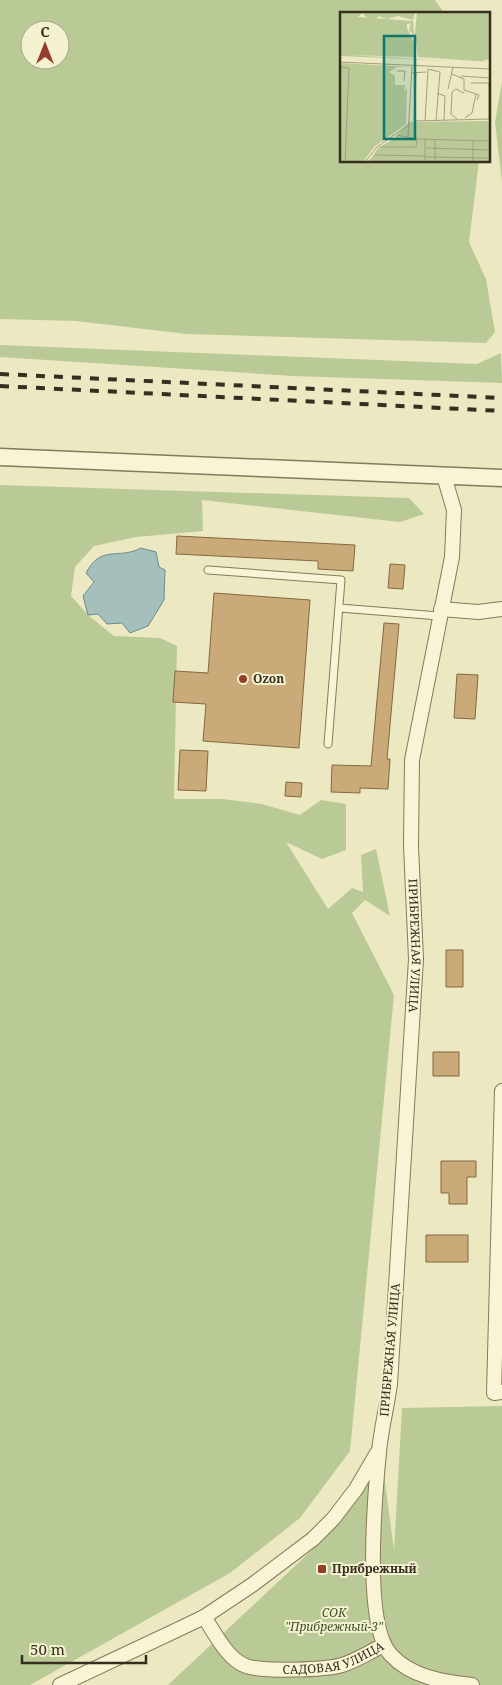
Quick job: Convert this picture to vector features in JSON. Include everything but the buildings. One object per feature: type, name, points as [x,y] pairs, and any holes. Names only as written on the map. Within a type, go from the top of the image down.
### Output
[{"type":"street","points":[[0,457],[502,478]]},
{"type":"street","name":"ПРИБРЕЖНАЯ УЛИЦА","points":[[384,1645],[376,1615],[374,1549],[379,1450],[390,1384],[416,959],[410,846],[412,760],[452,557],[454,510],[444,476]]},
{"type":"street","points":[[440,612],[478,612],[502,609]]},
{"type":"street","points":[[498,1392],[502,1090]]},
{"type":"street","points":[[60,1685],[118,1660],[204,1617],[252,1585],[313,1539],[333,1519],[379,1450]]},
{"type":"street","name":"САДОВАЯ УЛИЦА","points":[[204,1617],[226,1650],[245,1666],[264,1669],[344,1665],[384,1645],[391,1655],[422,1674],[445,1682],[472,1685]]},
{"type":"lane","points":[[208,570],[341,580],[328,744]]},
{"type":"lane","points":[[340,608],[440,612]]},
{"type":"green space","points":[[0,0],[435,0],[444,12],[340,12],[340,162],[479,162],[469,242],[486,279],[495,332],[486,343],[187,334],[76,321],[0,319]]},
{"type":"green space","points":[[502,82],[502,182],[495,122]]},
{"type":"green space","points":[[0,345],[477,364],[501,353],[502,383],[293,376],[0,357]]},
{"type":"green space","points":[[0,485],[409,498],[424,514],[400,522],[202,500],[203,531],[136,537],[94,546],[75,567],[71,596],[88,615],[114,636],[160,638],[177,646],[174,799],[223,799],[262,804],[300,815],[321,800],[346,804],[346,850],[322,859],[286,842],[328,909],[352,888],[363,892],[361,855],[376,849],[390,916],[365,900],[352,913],[394,995],[350,1451],[300,1518],[230,1573],[30,1685],[0,1685]]},
{"type":"green space","name":"СОК \"Прибрежный-3\"","points":[[502,1406],[502,1685],[168,1685],[328,1535],[382,1459],[394,1550],[402,1408]]},
{"type":"water","points":[[141,548],[156,552],[159,567],[165,570],[164,600],[148,626],[130,633],[122,623],[107,624],[98,614],[88,615],[83,596],[94,582],[86,573],[98,559],[111,554],[125,553]]},
{"type":"railway","points":[[0,374],[502,398]]},
{"type":"railway","points":[[0,386],[502,411]]},
{"type":"place","name":"Ozon","points":[[243,679]]},
{"type":"place","name":"Прибрежный","points":[[322,1569]]}]
